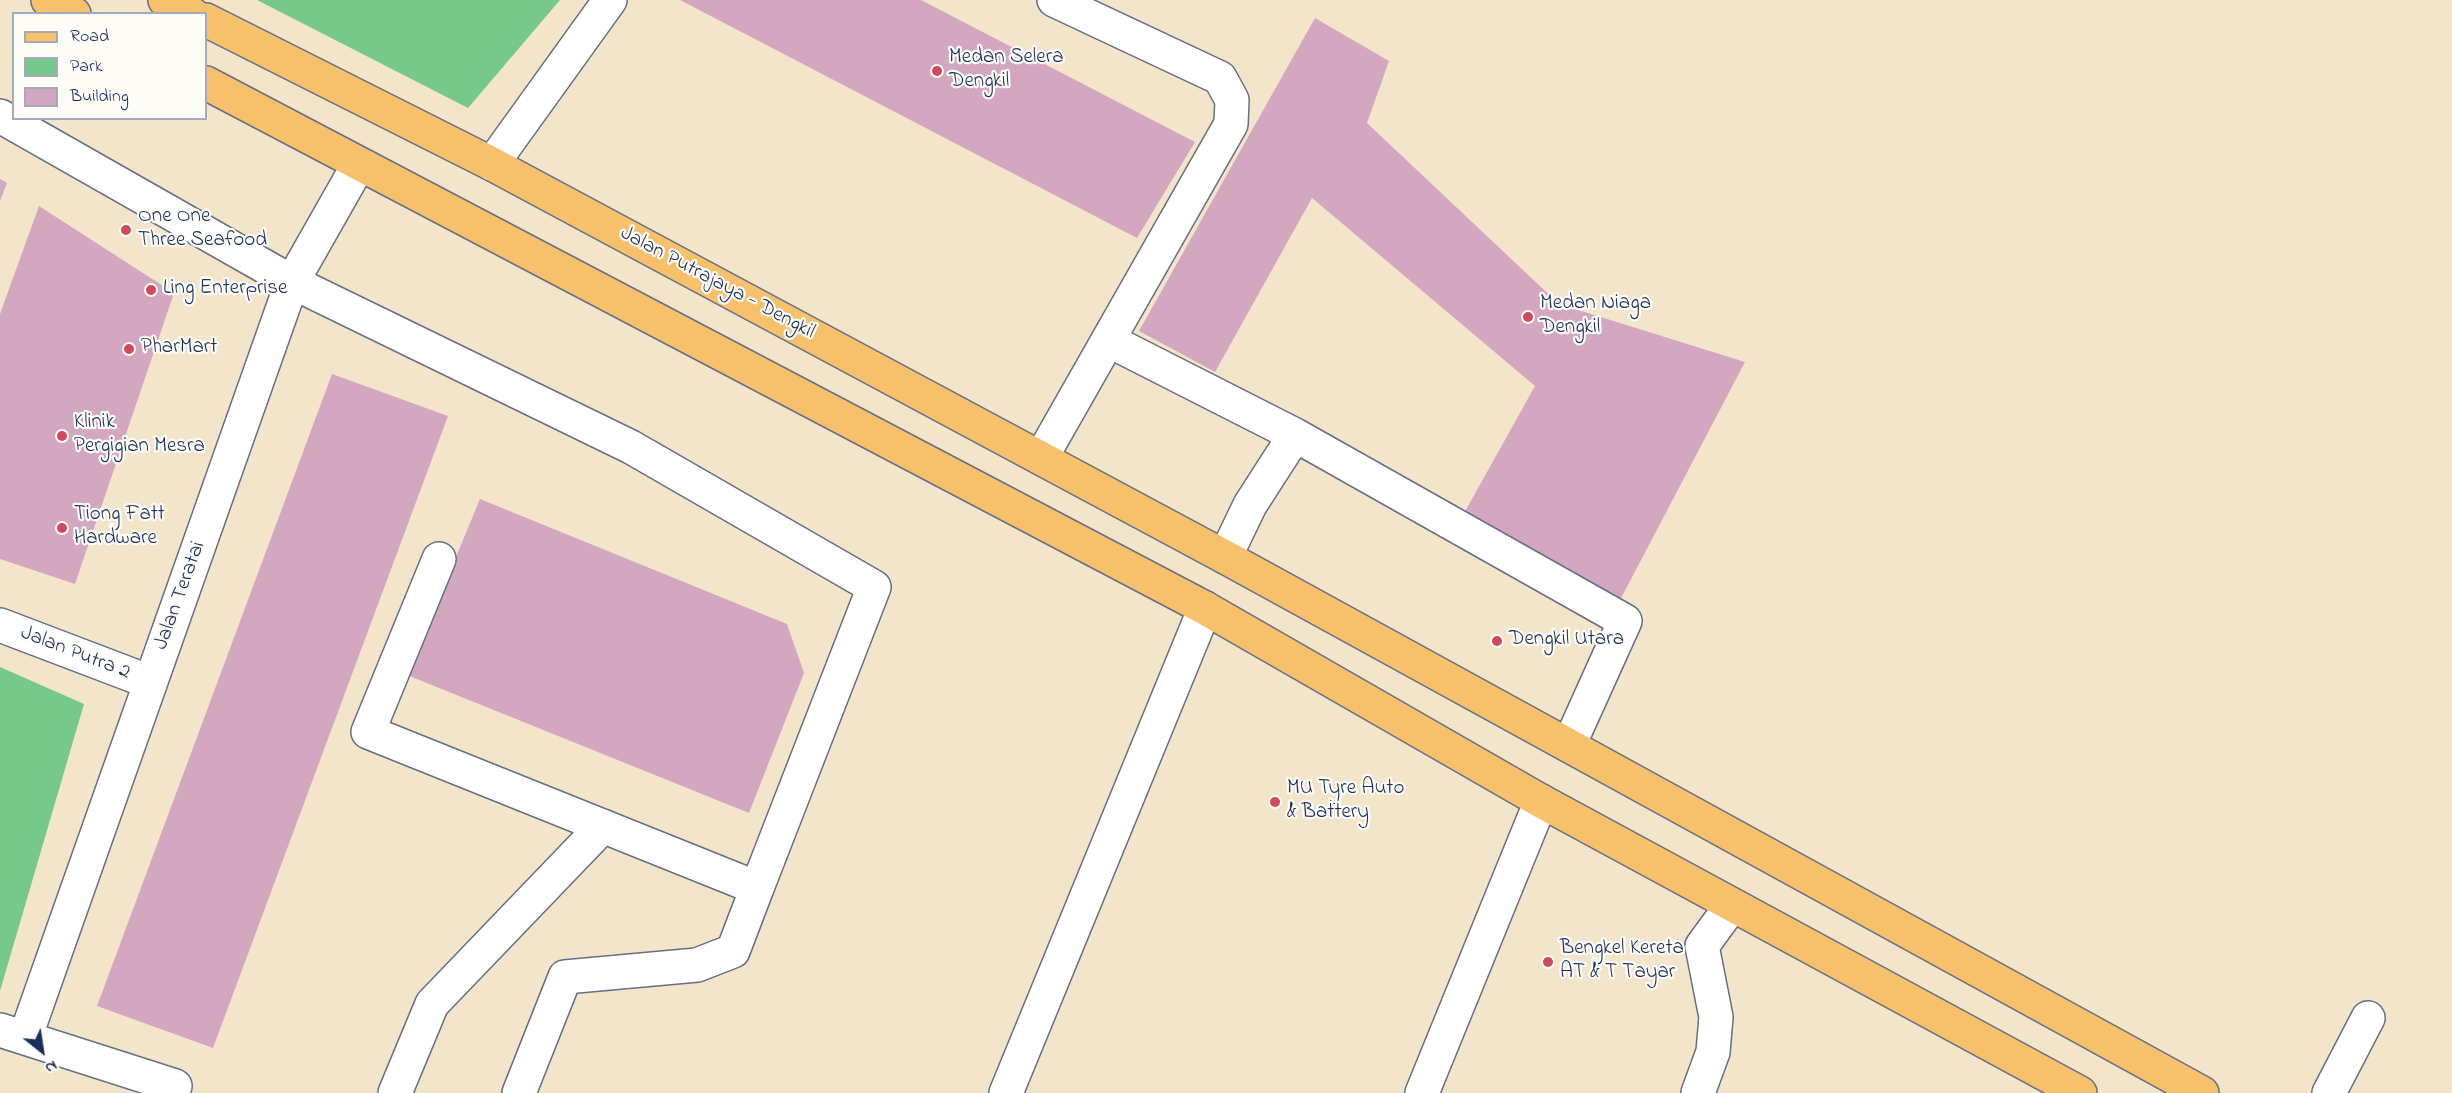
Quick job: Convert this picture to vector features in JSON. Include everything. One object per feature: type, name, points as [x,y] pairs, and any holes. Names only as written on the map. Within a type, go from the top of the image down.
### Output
[{"type":"main road","points":[[48,0],[70,12]]},
{"type":"main road","points":[[165,0],[188,12]]},
{"type":"main road","name":"Jalan Putrajaya - Dengkil","points":[[207,21],[492,164],[1041,458],[2202,1093]]},
{"type":"main road","points":[[207,84],[1205,608],[1541,801],[2080,1093]]},
{"type":"street","points":[[492,164],[610,0]]},
{"type":"street","points":[[1041,458],[1231,124],[1232,100],[1220,78],[1054,0]]},
{"type":"street","points":[[0,116],[292,282],[632,447],[874,587],[733,951],[697,965],[565,977],[519,1093]]},
{"type":"street","name":"Jalan Teratai","points":[[12,1034],[150,682],[292,282],[358,164]]},
{"type":"street","points":[[1108,340],[1294,435],[1625,621],[1569,745]]},
{"type":"street","points":[[1225,557],[1250,505],[1294,435]]},
{"type":"street","points":[[439,559],[368,732],[756,888]]},
{"type":"street","points":[[1006,1093],[1205,608]]},
{"type":"street","name":"Jalan Putra 2","points":[[0,625],[150,682]]},
{"type":"street","points":[[1422,1093],[1541,801]]},
{"type":"street","points":[[395,1093],[432,1004],[603,826]]},
{"type":"street","points":[[1698,1093],[1713,1053],[1716,1017],[1702,946],[1732,905]]},
{"type":"street","points":[[2330,1093],[2368,1018]]},
{"type":"street","points":[[12,1034],[175,1086]]},
{"type":"green space","points":[[257,0],[560,0],[468,108]]},
{"type":"green space","points":[[0,667],[84,704],[0,991]]},
{"type":"building","name":"Medan Selera Dengkil","points":[[680,0],[921,0],[1195,142],[1137,238]]},
{"type":"building","name":"Medan Niaga Dengkil","points":[[1315,18],[1389,61],[1367,123],[1559,304],[1745,362],[1619,602],[1463,515],[1535,386],[1312,198],[1215,372],[1139,331]]},
{"type":"building","points":[[0,179],[7,183],[0,201]]},
{"type":"building","name":"Klinik Pergigian Mesra","points":[[39,206],[174,293],[75,584],[0,559],[0,314]]},
{"type":"building","points":[[332,374],[448,416],[213,1048],[97,1006]]},
{"type":"building","points":[[480,499],[787,624],[804,673],[749,813],[407,675]]},
{"type":"place","name":"Medan Selera Dengkil","points":[[937,71]]},
{"type":"place","name":"One One Three Seafood","points":[[126,230]]},
{"type":"place","name":"Ling Enterprise","points":[[151,290]]},
{"type":"place","name":"Medan Niaga Dengkil","points":[[1528,317]]},
{"type":"place","name":"PharMart","points":[[129,349]]},
{"type":"place","name":"Klinik Pergigian Mesra","points":[[62,436]]},
{"type":"place","name":"Tiong Fatt Hardware","points":[[62,528]]},
{"type":"place","name":"Dengkil Utara","points":[[1497,641]]},
{"type":"place","name":"MU Tyre Auto & Battery","points":[[1275,802]]},
{"type":"place","name":"Bengkel Kereta AT & T Tayar","points":[[1548,962]]}]
